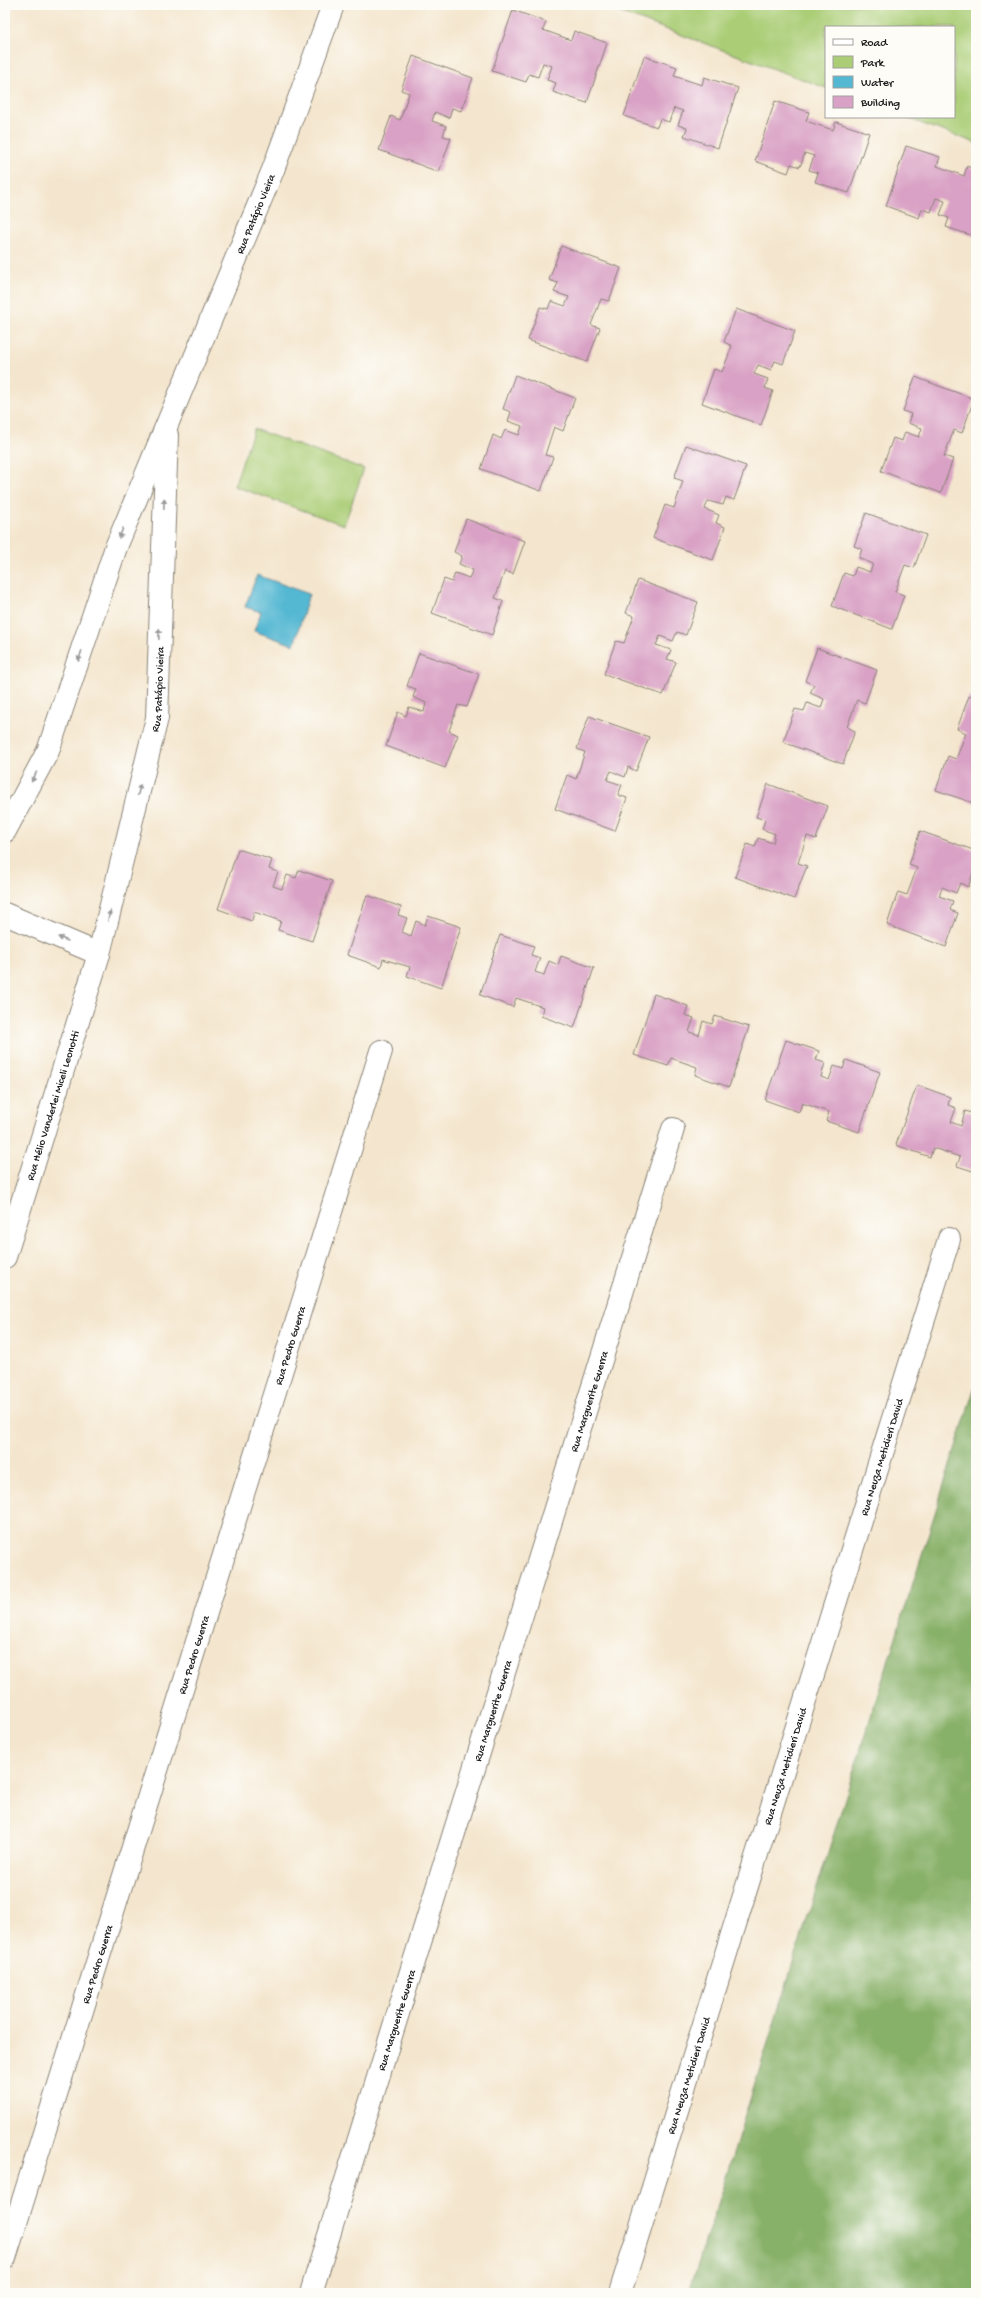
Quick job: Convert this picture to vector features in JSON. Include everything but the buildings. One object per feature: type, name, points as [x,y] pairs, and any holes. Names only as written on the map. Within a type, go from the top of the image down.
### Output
[{"type":"street","name":"Rua Patápio Vieira","points":[[5,831],[48,751],[116,547],[168,419],[273,170],[333,5]]},
{"type":"street","name":"Rua Patápio Vieira","points":[[99,954],[157,718],[168,419]]},
{"type":"street","points":[[5,914],[99,954]]},
{"type":"street","name":"Rua Hélio Vanderlei Miceli Leonotti","points":[[5,1257],[99,954]]},
{"type":"street","name":"Rua Pedro Guerra","points":[[5,2258],[381,1051]]},
{"type":"street","name":"Rua Marguerite Guerra","points":[[312,2293],[673,1129]]},
{"type":"street","name":"Rua Neuza Metidieri David","points":[[620,2293],[949,1239]]},
{"type":"green space","points":[[600,5],[976,5],[976,143],[907,118],[955,118],[955,26],[825,26],[825,88]]},
{"type":"green space","points":[[254,429],[364,469],[344,525],[234,486]]},
{"type":"green space","points":[[976,1383],[976,2293],[689,2293]]},
{"type":"water","points":[[257,575],[309,594],[294,645],[254,631],[261,612],[245,607]]}]
